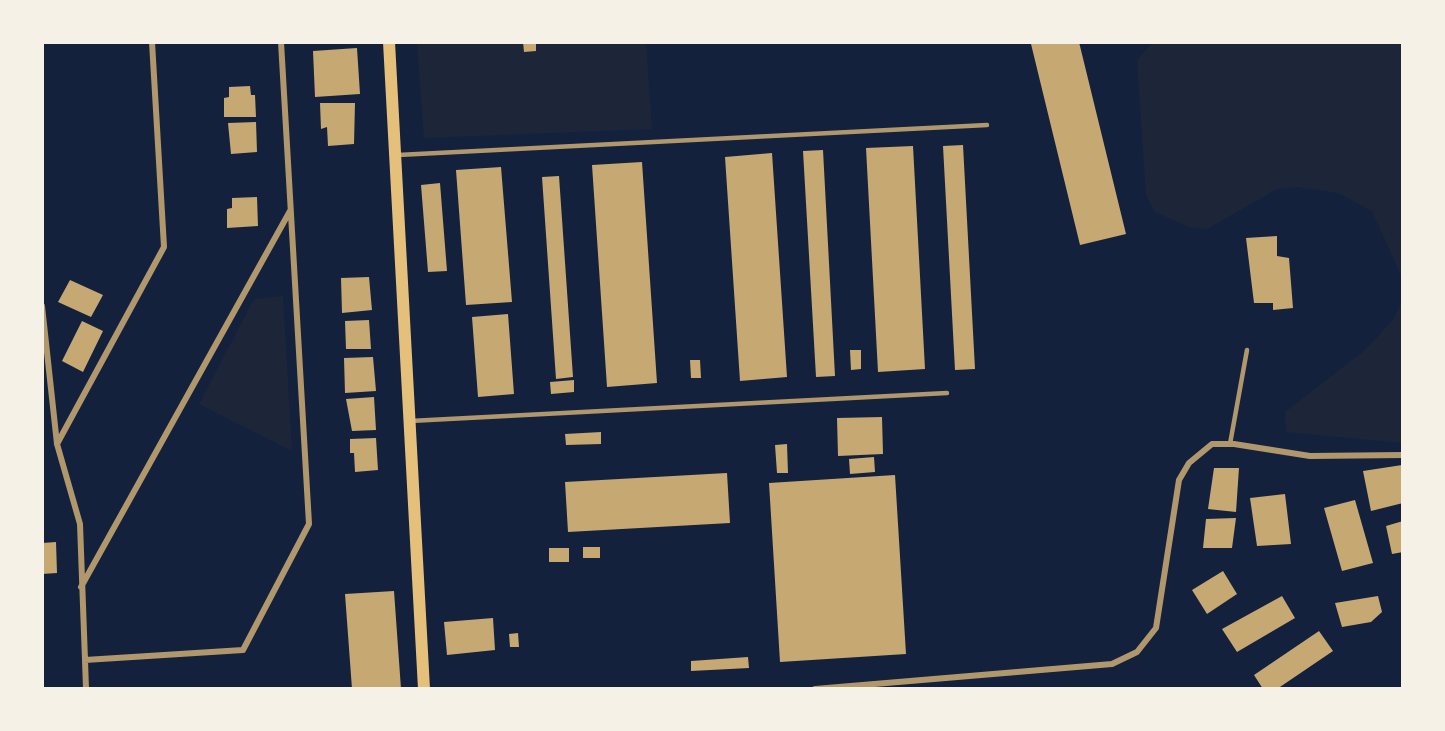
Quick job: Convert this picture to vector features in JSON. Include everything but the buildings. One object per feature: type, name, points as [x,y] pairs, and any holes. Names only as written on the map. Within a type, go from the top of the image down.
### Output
[{"type":"main road","points":[[388,42],[424,689]]},
{"type":"street","points":[[57,444],[164,247],[152,42]]},
{"type":"street","points":[[85,660],[243,650],[309,524],[281,42]]},
{"type":"street","points":[[81,587],[291,210]]},
{"type":"street","points":[[42,306],[57,444],[80,524],[86,689]]},
{"type":"street","points":[[815,689],[866,688],[1112,664],[1137,652],[1156,628],[1179,480],[1189,463],[1212,444],[1230,444],[1310,456],[1403,455]]},
{"type":"lane","points":[[395,155],[987,125]]},
{"type":"lane","points":[[1230,444],[1247,351]]},
{"type":"lane","points":[[410,421],[947,393]]},
{"type":"shaded area","points":[[417,42],[646,42],[652,129],[424,138]]},
{"type":"shaded area","points":[[1153,42],[1403,42],[1403,280],[1372,211],[1338,193],[1297,187],[1277,189],[1207,229],[1189,227],[1155,212],[1146,195],[1137,60]]},
{"type":"shaded area","points":[[1403,287],[1403,443],[1286,432],[1285,412],[1365,350],[1393,320],[1402,302]]},
{"type":"shaded area","points":[[283,296],[292,451],[199,404],[254,299]]}]
